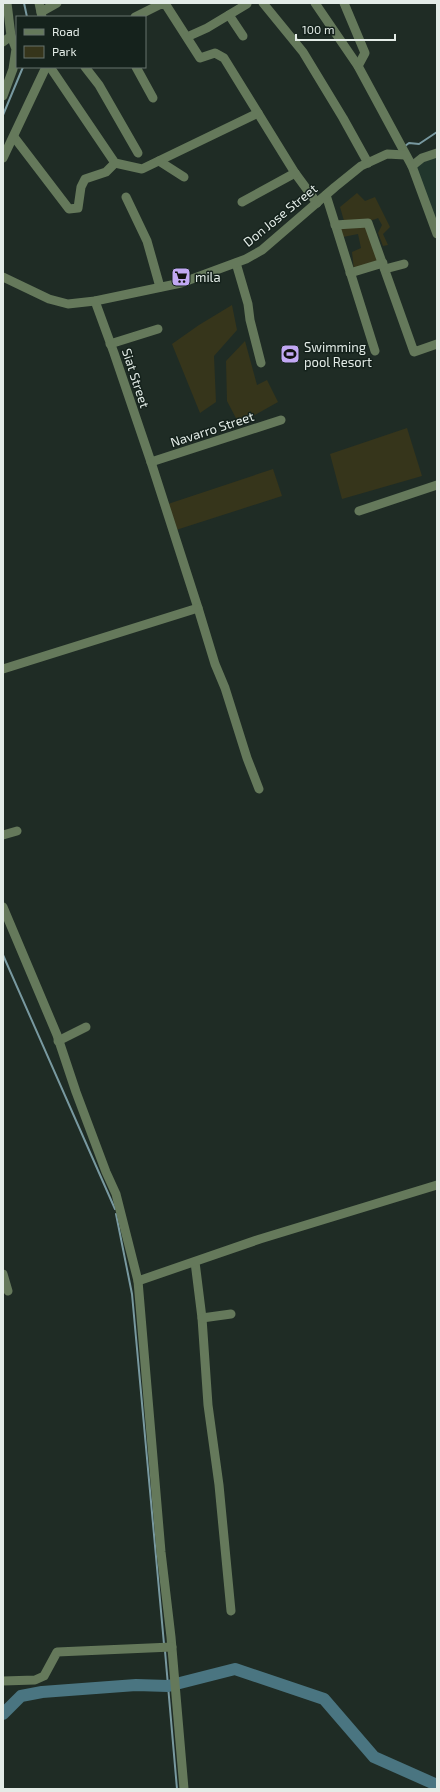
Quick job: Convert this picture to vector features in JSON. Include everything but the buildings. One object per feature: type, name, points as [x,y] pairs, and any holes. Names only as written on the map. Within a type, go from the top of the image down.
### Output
[{"type":"street","points":[[3,96],[13,70],[16,49],[12,36],[7,3]]},
{"type":"street","points":[[41,11],[57,3]]},
{"type":"street","points":[[263,3],[303,52],[368,163]]},
{"type":"street","points":[[315,3],[358,66],[412,166],[437,234]]},
{"type":"street","points":[[344,3],[365,52],[358,66]]},
{"type":"street","points":[[137,16],[161,4],[166,6],[200,58],[215,53],[224,58],[295,173],[317,203]]},
{"type":"street","points":[[187,37],[207,28],[247,4]]},
{"type":"street","points":[[229,15],[243,36]]},
{"type":"street","points":[[3,42],[12,36]]},
{"type":"street","points":[[3,158],[46,68]]},
{"type":"street","points":[[51,68],[115,163],[142,169],[258,114]]},
{"type":"street","points":[[86,68],[99,85],[138,153]]},
{"type":"street","points":[[137,68],[154,98]]},
{"type":"street","points":[[14,137],[69,209],[78,208],[80,187],[85,179],[106,172],[115,163]]},
{"type":"street","points":[[412,166],[422,158],[437,153]]},
{"type":"street","name":"Don Jose Street","points":[[3,277],[49,298],[68,304],[95,301],[181,283],[236,263],[262,250],[361,166],[387,154],[405,155]]},
{"type":"street","points":[[159,161],[184,177]]},
{"type":"street","points":[[242,202],[295,173]]},
{"type":"street","points":[[326,195],[375,351]]},
{"type":"street","points":[[126,197],[147,241],[160,287]]},
{"type":"street","points":[[335,225],[368,223],[414,352],[437,344]]},
{"type":"street","points":[[236,263],[248,304],[250,320],[261,363]]},
{"type":"street","points":[[350,273],[384,266],[404,264]]},
{"type":"street","name":"Siat Street","points":[[95,301],[150,462],[215,664],[225,688],[247,758],[259,789]]},
{"type":"street","points":[[110,344],[158,329]]},
{"type":"street","name":"Navarro Street","points":[[150,462],[281,420]]},
{"type":"street","points":[[359,511],[437,485]]},
{"type":"street","points":[[3,669],[198,608]]},
{"type":"street","points":[[3,835],[17,831]]},
{"type":"street","points":[[3,907],[58,1042],[106,1172],[116,1194],[138,1281],[161,1552],[167,1648],[184,1789]]},
{"type":"street","points":[[58,1042],[86,1027]]},
{"type":"street","points":[[138,1281],[260,1239],[437,1185]]},
{"type":"street","points":[[195,1262],[202,1318],[208,1405],[219,1484],[231,1611]]},
{"type":"street","points":[[3,1274],[8,1292]]},
{"type":"street","points":[[202,1318],[231,1314]]},
{"type":"street","points":[[3,1681],[35,1680],[44,1676],[57,1652],[167,1648]]},
{"type":"shaded area","points":[[437,156],[437,227],[416,165]]},
{"type":"green space","points":[[357,193],[365,201],[375,197],[390,227],[383,234],[388,245],[383,246],[378,233],[382,225],[378,218],[371,220],[344,221],[340,207]]},
{"type":"green space","points":[[368,226],[379,261],[354,270],[352,252],[361,248],[358,234],[343,237],[340,227]]},
{"type":"green space","points":[[232,305],[237,330],[214,356],[216,402],[200,413],[172,344],[199,325]]},
{"type":"green space","points":[[245,341],[257,385],[267,380],[278,402],[239,424],[227,401],[226,361]]},
{"type":"green space","points":[[407,428],[422,476],[342,499],[330,454]]},
{"type":"green space","points":[[273,469],[282,496],[176,530],[168,504]]},
{"type":"waterway","points":[[24,3],[27,16]]},
{"type":"waterway","points":[[3,115],[23,68]]},
{"type":"waterway","points":[[405,146],[409,143],[419,144],[437,132]]},
{"type":"waterway","points":[[3,955],[115,1209]]},
{"type":"waterway","points":[[116,1214],[132,1294],[164,1644]]},
{"type":"waterway","points":[[165,1651],[177,1789]]},
{"type":"waterway","points":[[3,1714],[21,1696],[42,1692],[136,1685],[168,1686],[235,1669],[324,1699],[374,1757],[437,1785]]},
{"type":"place","name":"mila","points":[[181,277]]},
{"type":"place","name":"Swimming pool Resort","points":[[290,354]]}]
